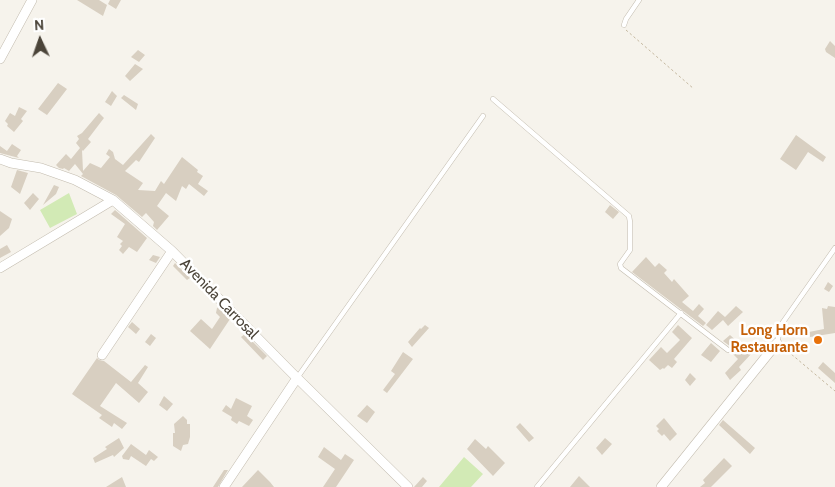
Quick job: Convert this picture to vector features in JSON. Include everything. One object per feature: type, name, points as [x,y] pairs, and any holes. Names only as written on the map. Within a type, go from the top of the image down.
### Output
[{"type":"street","points":[[0,59],[32,0]]},
{"type":"street","name":"Avenida Carrosal","points":[[0,159],[11,163],[41,168],[75,180],[113,200],[172,251],[408,487]]},
{"type":"street","points":[[0,268],[113,200]]},
{"type":"street","points":[[102,355],[172,251]]},
{"type":"street","points":[[661,487],[777,343]]},
{"type":"street","points":[[224,487],[297,378]]},
{"type":"lane","points":[[624,25],[639,0]]},
{"type":"lane","points":[[493,99],[629,216],[630,250],[620,264],[621,268],[728,350]]},
{"type":"lane","points":[[297,378],[483,116]]},
{"type":"lane","points":[[777,343],[781,325],[835,248]]},
{"type":"lane","points":[[537,487],[681,313]]},
{"type":"path","points":[[624,25],[626,32],[694,89]]},
{"type":"path","points":[[777,343],[835,391]]},
{"type":"green space","points":[[69,193],[77,214],[50,228],[40,210]]},
{"type":"green space","points":[[464,457],[483,474],[471,487],[439,487]]},
{"type":"building","points":[[77,0],[99,0],[107,5],[103,16]]},
{"type":"building","points":[[110,0],[121,0],[116,9],[108,4]]},
{"type":"building","points":[[830,41],[835,46],[835,58],[826,52],[825,49]]},
{"type":"building","points":[[138,50],[145,55],[139,62],[131,57]]},
{"type":"building","points":[[135,64],[143,69],[130,81],[125,76]]},
{"type":"building","points":[[58,83],[67,89],[47,115],[38,109]]},
{"type":"building","points":[[112,91],[117,96],[111,106],[105,102]]},
{"type":"building","points":[[124,95],[138,104],[136,110],[121,98]]},
{"type":"building","points":[[19,107],[27,111],[21,119],[23,121],[14,132],[7,126],[8,124],[5,121],[10,113],[15,116]]},
{"type":"building","points":[[99,113],[104,118],[88,139],[91,142],[82,150],[83,171],[90,163],[101,168],[110,157],[106,154],[109,149],[113,152],[115,159],[123,165],[151,134],[155,138],[139,162],[136,160],[125,171],[143,183],[138,190],[155,191],[161,181],[164,184],[182,157],[203,176],[198,184],[208,191],[204,196],[189,184],[186,189],[182,186],[176,201],[166,193],[157,206],[169,216],[157,230],[153,226],[154,222],[146,213],[142,217],[116,195],[81,176],[83,174],[75,164],[69,171],[59,168],[56,165],[66,154],[71,159],[80,148],[76,143],[79,139],[77,136],[82,133]]},
{"type":"building","points":[[796,135],[826,157],[823,162],[808,152],[796,170],[780,159]]},
{"type":"building","points":[[12,144],[21,150],[17,156],[19,158],[0,153],[0,146],[7,151]]},
{"type":"building","points":[[17,170],[28,173],[20,194],[11,187]]},
{"type":"building","points":[[54,185],[59,187],[56,194],[43,205]]},
{"type":"building","points":[[33,193],[39,199],[30,210],[24,203]]},
{"type":"building","points":[[610,205],[619,212],[613,219],[605,212]]},
{"type":"building","points":[[115,210],[147,238],[137,252],[129,247],[123,254],[119,250],[122,246],[120,244],[123,241],[117,237],[125,224],[111,214]]},
{"type":"building","points":[[0,211],[12,219],[9,228],[0,236]]},
{"type":"building","points":[[7,245],[11,252],[0,258],[0,249]]},
{"type":"building","points":[[153,255],[160,257],[156,263],[149,260]]},
{"type":"building","points":[[646,257],[655,267],[659,263],[667,270],[664,273],[672,282],[674,279],[689,296],[682,302],[693,311],[699,304],[704,309],[698,316],[706,323],[703,326],[632,272]]},
{"type":"building","points":[[175,263],[190,278],[187,280],[173,266]]},
{"type":"building","points":[[828,282],[833,286],[829,292],[824,289]]},
{"type":"building","points":[[736,306],[743,312],[728,326],[723,320],[712,330],[706,325],[718,311],[725,317]]},
{"type":"building","points":[[828,306],[835,307],[835,333],[810,337],[809,332],[824,329],[822,308],[827,309]]},
{"type":"building","points":[[219,307],[230,319],[210,349],[190,331],[201,319],[212,329],[220,317],[216,313]]},
{"type":"building","points":[[132,322],[140,329],[136,334],[128,327]]},
{"type":"building","points":[[425,325],[429,328],[412,347],[408,342]]},
{"type":"building","points":[[678,325],[692,338],[674,359],[677,362],[672,368],[668,365],[660,370],[649,360],[661,347],[667,353],[680,340],[672,332]]},
{"type":"building","points":[[151,334],[156,338],[150,346],[145,342]]},
{"type":"building","points":[[245,334],[267,356],[263,360],[241,337]]},
{"type":"building","points":[[730,335],[741,345],[744,342],[749,345],[751,342],[756,344],[752,353],[739,367],[741,370],[730,380],[725,373],[738,359],[731,352],[731,347],[723,341]]},
{"type":"building","points":[[711,343],[720,351],[711,362],[701,355]]},
{"type":"building","points":[[403,352],[413,359],[387,393],[383,390],[395,374],[391,371]]},
{"type":"building","points":[[97,358],[104,361],[131,382],[145,365],[148,367],[138,383],[148,392],[139,403],[116,383],[100,406],[127,423],[122,429],[114,423],[112,427],[99,418],[102,415],[72,394]]},
{"type":"building","points":[[823,362],[835,373],[835,383],[818,368]]},
{"type":"building","points":[[690,373],[696,379],[690,386],[685,380]]},
{"type":"building","points":[[164,396],[173,404],[167,411],[159,405]]},
{"type":"building","points":[[236,398],[252,406],[247,416],[253,420],[249,426],[239,421],[237,424],[231,420],[232,417],[222,411],[226,405],[231,409]]},
{"type":"building","points":[[367,405],[375,412],[367,423],[357,416]]},
{"type":"building","points":[[183,416],[187,420],[187,424],[190,424],[190,437],[188,444],[183,445],[181,451],[173,446],[173,433],[175,433],[174,424]]},
{"type":"building","points":[[664,418],[677,434],[670,441],[664,434],[662,436],[657,431],[659,429],[656,426]]},
{"type":"building","points":[[723,420],[755,448],[750,454],[719,425]]},
{"type":"building","points":[[520,423],[534,438],[529,442],[516,427]]},
{"type":"building","points":[[119,438],[124,448],[114,457],[113,455],[95,463],[93,458]]},
{"type":"building","points":[[605,438],[612,444],[602,455],[596,448]]},
{"type":"building","points":[[475,439],[486,449],[488,446],[505,463],[493,476],[467,449]]},
{"type":"building","points":[[131,444],[146,455],[149,450],[158,457],[154,461],[151,459],[146,466],[131,456],[129,460],[123,459],[122,456]]},
{"type":"building","points":[[324,447],[341,460],[345,454],[354,460],[336,487],[323,487],[335,469],[318,457]]},
{"type":"building","points":[[724,458],[732,466],[711,487],[700,487],[705,483],[703,480]]},
{"type":"building","points":[[224,470],[228,470],[218,487],[213,487]]},
{"type":"building","points":[[258,470],[274,487],[242,487]]},
{"type":"building","points":[[579,476],[590,487],[570,487]]},
{"type":"building","points":[[122,477],[126,487],[106,487]]},
{"type":"building","points":[[423,477],[427,481],[422,487],[414,487]]},
{"type":"place","name":"Long Horn Restaurante","points":[[818,340]]}]
